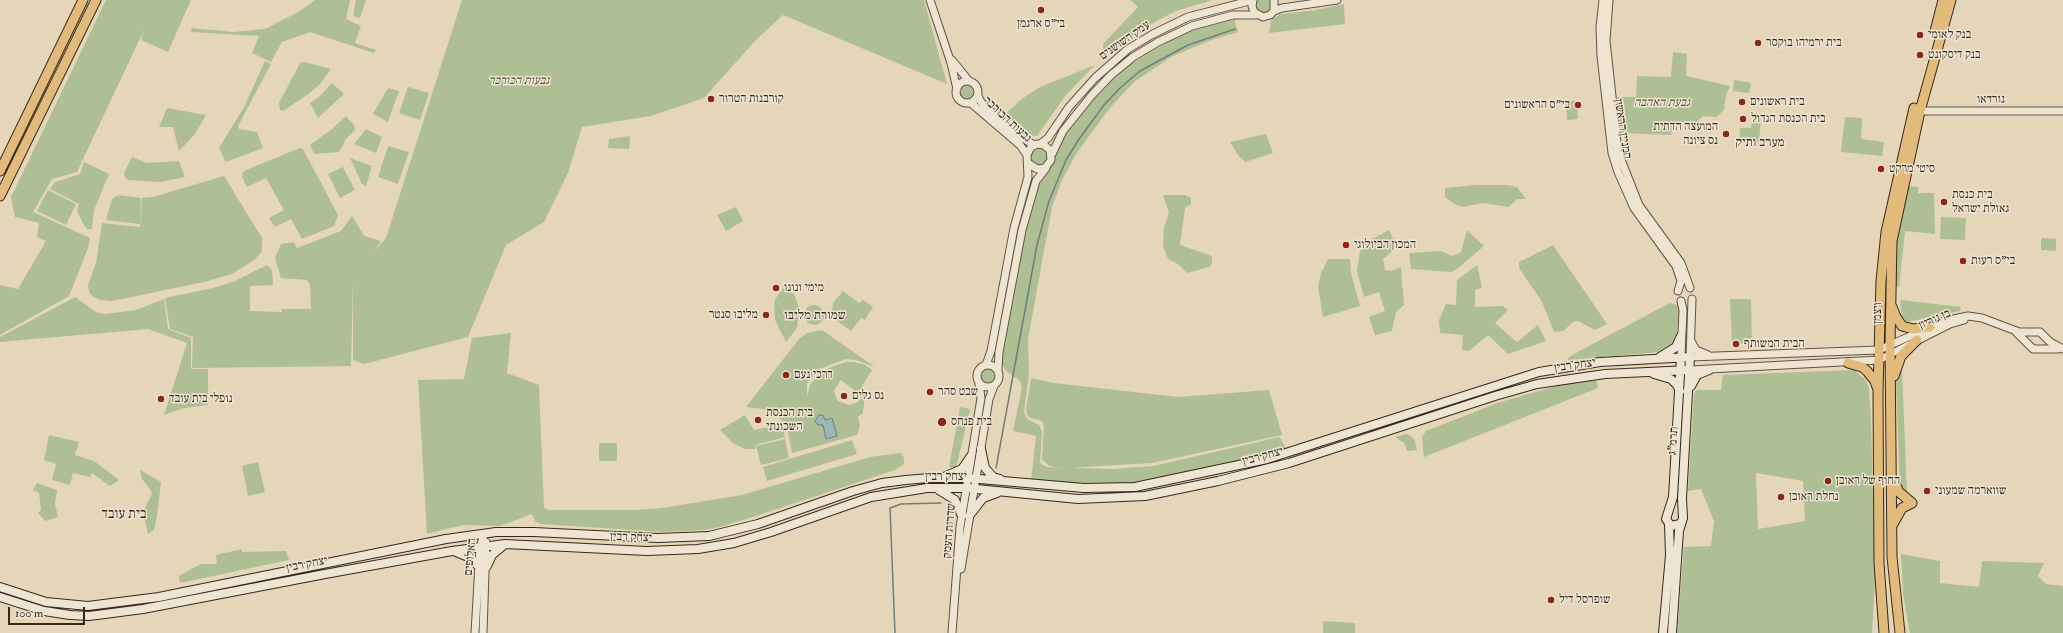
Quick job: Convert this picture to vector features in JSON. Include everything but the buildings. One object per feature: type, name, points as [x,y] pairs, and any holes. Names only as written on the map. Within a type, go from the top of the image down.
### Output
[{"type":"main road","points":[[0,171],[83,0]]},
{"type":"main road","points":[[0,196],[96,0]]},
{"type":"main road","name":"ויצמן","points":[[1884,633],[1879,563],[1878,392],[1881,281],[1886,232],[1906,138],[1943,0]]},
{"type":"main road","name":"ויצמן","points":[[1901,633],[1898,623],[1894,586],[1891,472],[1890,299],[1894,227],[1920,111],[1951,0]]},
{"type":"main road","points":[[1890,299],[1896,318],[1902,326],[1913,329],[1930,327]]},
{"type":"main road","points":[[1656,358],[1670,352],[1676,347],[1681,336]]},
{"type":"main road","points":[[1891,389],[1899,360],[1918,340]]},
{"type":"main road","points":[[1681,357],[1681,370]]},
{"type":"main road","points":[[1690,357],[1690,370]]},
{"type":"main road","name":"יצחק רבין","points":[[0,587],[58,604],[88,606],[159,597],[439,540],[484,534],[534,532],[658,538],[709,536],[743,529],[832,498],[882,483],[939,478],[1006,481],[1084,488],[1115,488],[1154,484],[1290,453],[1539,372],[1600,362],[1690,357]]},
{"type":"main road","points":[[1848,363],[1856,364],[1867,371],[1875,381],[1878,392]]},
{"type":"main road","name":"תרמ\"ג","points":[[1670,511],[1673,497],[1681,370]]},
{"type":"main road","name":"יצחק רבין","points":[[0,597],[44,611],[70,615],[97,615],[143,609],[452,551],[505,544],[647,551],[706,548],[734,543],[771,532],[871,497],[934,488],[970,488],[1095,499],[1132,498],[1168,493],[1289,463],[1521,388],[1572,378],[1642,372],[1690,370]]},
{"type":"main road","name":"תרמ\"ג","points":[[1682,514],[1690,370]]},
{"type":"main road","points":[[1689,397],[1694,379],[1701,373],[1709,370]]},
{"type":"main road","points":[[1642,372],[1658,374],[1671,380],[1677,385],[1680,393]]},
{"type":"main road","points":[[981,449],[982,462],[989,473],[993,477],[1006,481]]},
{"type":"main road","points":[[939,478],[962,469],[971,456]]},
{"type":"main road","points":[[1891,472],[1896,489],[1912,504],[1902,508],[1896,516],[1892,527]]},
{"type":"main road","points":[[934,488],[947,493],[956,500],[965,515],[983,498],[1002,492]]},
{"type":"main road","points":[[1663,633],[1671,548],[1669,524],[1666,517],[1670,511],[1677,510],[1682,514],[1683,518],[1680,524],[1672,633]]},
{"type":"main road","points":[[1669,524],[1673,526],[1680,524]]},
{"type":"main road","points":[[452,551],[465,554],[483,567],[492,555],[505,544]]},
{"type":"main road","points":[[1878,633],[1881,603]]},
{"type":"street","points":[[930,0],[948,53],[957,89]]},
{"type":"street","points":[[1253,0],[1252,8],[1256,15]]},
{"type":"street","name":"עמק השושנים","points":[[1037,145],[1048,138],[1069,108],[1095,78],[1128,50],[1159,30],[1188,17],[1253,0]]},
{"type":"street","points":[[1274,0],[1274,11],[1282,8],[1337,0]]},
{"type":"street","name":"המניין הראשון","points":[[1603,0],[1600,27],[1601,56],[1612,153],[1634,208],[1676,266],[1681,281],[1678,291]]},
{"type":"street","name":"המניין הראשון","points":[[1609,0],[1606,49],[1618,152],[1635,198],[1645,215],[1681,263],[1690,288]]},
{"type":"street","name":"עמק השושנים","points":[[1052,154],[1063,131],[1092,95],[1111,75],[1133,57],[1158,42],[1192,26],[1233,15],[1256,15],[1267,17],[1274,11]]},
{"type":"street","points":[[948,53],[960,73],[969,82],[976,85],[978,96],[971,103],[964,103],[959,100],[956,95],[957,89],[960,84],[969,82]]},
{"type":"street","name":"גבעות הכורכר","points":[[978,96],[981,102],[1010,130],[1037,145]]},
{"type":"street","name":"גבעות הכורכר","points":[[971,103],[1020,145],[1027,155]]},
{"type":"street","name":"נורדאו","points":[[1920,111],[2063,111]]},
{"type":"street","points":[[970,488],[971,456],[981,398],[977,372],[986,365],[991,351],[1014,228],[1028,177],[1027,155],[1037,145],[1048,147],[1052,154],[1051,160],[1048,166],[1039,174],[1036,181],[1022,230],[999,352],[999,380],[994,386],[989,399],[981,449],[971,479]]},
{"type":"street","points":[[1028,163],[1037,169],[1048,166]]},
{"type":"street","points":[[1681,357],[1683,310],[1681,301],[1678,297],[1678,291],[1682,288],[1690,288],[1693,293],[1690,357]]},
{"type":"street","points":[[1681,301],[1688,303],[1692,299]]},
{"type":"street","name":"בן גוריון","points":[[1890,350],[1930,327],[1953,318],[1968,316],[1992,322],[2013,330],[2033,333]]},
{"type":"street","name":"בן גוריון","points":[[1890,350],[1918,340],[1957,322],[1975,319],[1992,322]]},
{"type":"street","name":"בן גוריון","points":[[2013,330],[2028,342]]},
{"type":"street","points":[[2040,332],[2050,342],[2063,349],[2033,349],[2028,342],[2029,337],[2033,333],[2040,332]]},
{"type":"street","points":[[2041,348],[2045,343],[2045,337]]},
{"type":"street","points":[[1690,341],[1696,350],[1714,357]]},
{"type":"street","name":"יצחק רבין","points":[[1690,357],[1890,350]]},
{"type":"street","name":"יצחק רבין","points":[[1690,370],[1848,363],[1879,360],[1890,350]]},
{"type":"street","points":[[986,365],[992,366],[998,370]]},
{"type":"street","points":[[979,384],[986,387],[994,386]]},
{"type":"street","name":"שדרות העמק","points":[[952,633],[956,586],[970,488]]},
{"type":"street","name":"האלופים","points":[[484,534],[484,633]]},
{"type":"street","name":"האלופים","points":[[475,633],[483,567]]},
{"type":"green space","points":[[106,0],[191,0],[168,52],[141,40],[145,28],[77,172],[52,179],[33,212],[90,238],[88,248],[69,296],[0,335],[0,285],[18,289],[46,241],[37,237],[39,223],[15,217],[11,197]]},
{"type":"green space","points":[[315,0],[350,0],[346,19],[361,26],[355,43],[376,50],[374,53],[310,32],[282,42],[271,62],[252,53],[259,36],[191,32],[192,28],[233,32],[265,29],[300,11]]},
{"type":"green space","points":[[356,0],[366,0],[360,18],[353,16]]},
{"type":"green space","name":"גבעות הכורכר","points":[[462,0],[924,0],[947,84],[783,15],[755,41],[704,98],[651,116],[582,127],[568,173],[544,222],[506,245],[468,337],[364,364],[353,360],[353,280],[351,366],[192,368],[193,337],[170,329],[165,298],[217,287],[235,281],[267,265],[272,270],[273,285],[250,286],[250,311],[282,312],[282,309],[311,309],[310,285],[307,280],[281,278],[275,258],[281,244],[294,242],[297,248],[341,231],[352,216],[364,236],[381,241],[374,252],[386,238]]},
{"type":"green space","points":[[1130,0],[1213,0],[1176,11],[1162,18],[1130,37],[1103,57],[1103,44],[1138,7]]},
{"type":"green space","points":[[1256,0],[1271,0],[1271,10],[1266,14],[1259,13],[1254,7]]},
{"type":"green space","points":[[1344,4],[1345,24],[1269,33],[1271,20],[1280,14],[1316,10]]},
{"type":"green space","points":[[1234,18],[1238,32],[1209,41],[1173,56],[1134,82],[1109,109],[1076,154],[1063,178],[1052,207],[1028,339],[1029,373],[1024,412],[1027,419],[1039,425],[1042,432],[1040,463],[1047,467],[1064,468],[1049,466],[1042,459],[1044,426],[1042,421],[1030,418],[1027,415],[1026,410],[1031,378],[1054,383],[1178,397],[1269,390],[1282,435],[1152,463],[1070,468],[1113,469],[1153,466],[1280,437],[1286,449],[1157,481],[1135,484],[1098,485],[1031,481],[1036,436],[1013,431],[1022,388],[1020,381],[1006,371],[1001,362],[1026,220],[1034,195],[1059,144],[1069,128],[1102,89],[1126,67],[1169,41],[1193,30]]},
{"type":"green space","name":"גבעת האהבה","points":[[1673,52],[1687,54],[1686,76],[1730,86],[1726,95],[1724,110],[1716,117],[1703,116],[1696,123],[1681,123],[1681,127],[1672,127],[1671,135],[1619,133],[1615,97],[1636,97],[1637,76],[1671,77]]},
{"type":"green space","points":[[265,61],[271,64],[238,126],[239,129],[257,132],[263,148],[226,162],[219,148],[244,107]]},
{"type":"green space","points":[[304,62],[331,69],[320,84],[307,95],[283,111],[280,110],[279,103],[300,63]]},
{"type":"green space","points":[[1095,65],[1066,95],[1037,136],[1027,135],[1005,114],[1023,98],[1040,87]]},
{"type":"green space","points":[[1734,80],[1751,83],[1749,93],[1733,91]]},
{"type":"green space","points":[[332,83],[344,94],[318,118],[310,103],[319,97]]},
{"type":"green space","points":[[964,85],[970,85],[974,89],[974,95],[970,99],[964,99],[960,95],[960,89]]},
{"type":"green space","points":[[408,87],[429,93],[420,120],[399,113]]},
{"type":"green space","points":[[388,88],[399,91],[388,122],[373,114]]},
{"type":"green space","points":[[1566,101],[1577,101],[1578,119],[1567,120]]},
{"type":"green space","points":[[167,108],[206,115],[195,134],[179,151],[173,127],[159,127]]},
{"type":"green space","points":[[346,116],[355,128],[346,139],[339,152],[314,154],[310,145],[332,129]]},
{"type":"green space","points":[[1758,117],[1761,117],[1759,142],[1739,140],[1740,128],[1751,128],[1752,123],[1758,123]]},
{"type":"green space","points":[[1845,117],[1862,118],[1861,139],[1884,142],[1882,156],[1841,152]]},
{"type":"green space","points":[[366,129],[382,137],[376,153],[354,144]]},
{"type":"green space","points":[[1266,134],[1273,153],[1245,162],[1238,155],[1230,142]]},
{"type":"green space","points":[[630,136],[629,149],[608,148],[609,139]]},
{"type":"green space","points":[[388,146],[409,152],[398,184],[378,177]]},
{"type":"green space","points":[[1037,146],[1045,148],[1050,159],[1041,167],[1030,162],[1029,154]]},
{"type":"green space","points":[[300,148],[303,149],[338,215],[334,226],[302,239],[291,219],[275,227],[269,218],[284,210],[266,178],[247,187],[242,177],[243,172],[246,170]]},
{"type":"green space","points":[[132,157],[147,163],[179,161],[185,177],[160,182],[128,180],[124,173]]},
{"type":"green space","points":[[350,158],[372,166],[366,186],[362,184]]},
{"type":"green space","points":[[84,162],[109,174],[94,210],[92,229],[87,229],[84,225],[77,211],[79,204],[50,189],[55,182],[80,174]]},
{"type":"green space","points":[[343,167],[355,190],[340,198],[328,174]]},
{"type":"green space","points":[[224,176],[262,238],[262,251],[254,260],[232,274],[204,282],[112,301],[100,300],[92,296],[89,292],[88,285],[96,263],[102,223],[140,227],[142,198],[153,197]]},
{"type":"green space","points":[[1475,185],[1508,185],[1517,187],[1526,199],[1517,199],[1509,207],[1483,203],[1463,207],[1456,205],[1445,197],[1445,188]]},
{"type":"green space","points":[[1908,186],[1919,187],[1918,193],[1934,193],[1935,234],[1905,231],[1899,287],[1894,287],[1895,245]]},
{"type":"green space","points":[[48,190],[76,204],[66,225],[37,211]]},
{"type":"green space","points":[[118,195],[141,198],[140,224],[106,220],[112,199]]},
{"type":"green space","points":[[1163,195],[1185,195],[1191,198],[1191,204],[1185,208],[1180,245],[1212,256],[1212,263],[1209,267],[1187,273],[1178,264],[1168,259],[1163,246],[1164,227],[1169,213]]},
{"type":"green space","points":[[736,207],[743,221],[726,231],[717,215]]},
{"type":"green space","points":[[1941,217],[1966,218],[1965,240],[1940,239]]},
{"type":"green space","points":[[1389,230],[1397,247],[1383,259],[1385,270],[1391,271],[1401,267],[1404,305],[1396,312],[1392,331],[1375,335],[1369,317],[1385,311],[1379,292],[1364,297],[1357,272],[1358,263],[1360,251],[1365,243]]},
{"type":"green space","points":[[1467,230],[1484,246],[1457,269],[1451,272],[1411,269],[1409,253],[1441,251],[1452,256],[1461,252]]},
{"type":"green space","points":[[2041,238],[2056,239],[2056,251],[2041,250]]},
{"type":"green space","points":[[1553,245],[1607,324],[1595,330],[1578,321],[1573,322],[1563,331],[1554,332],[1542,302],[1519,268],[1519,262]]},
{"type":"green space","points":[[1328,259],[1350,259],[1351,273],[1360,306],[1323,317],[1318,287],[1321,273]]},
{"type":"green space","points":[[1477,265],[1482,288],[1475,290],[1475,307],[1503,306],[1508,310],[1495,323],[1517,342],[1538,325],[1546,341],[1508,354],[1488,335],[1469,351],[1462,350],[1463,335],[1440,333],[1439,320],[1446,304],[1456,305],[1457,280]]},
{"type":"green space","points":[[787,284],[795,296],[799,307],[797,328],[786,342],[775,320],[774,306],[775,299]]},
{"type":"green space","points":[[843,291],[859,303],[863,300],[873,307],[865,320],[861,318],[851,331],[831,317],[833,303]]},
{"type":"green space","points":[[75,297],[96,312],[105,314],[136,310],[164,299],[168,329],[191,338],[191,369],[208,369],[208,405],[184,408],[164,415],[187,343],[148,329],[0,342],[0,337]]},
{"type":"green space","points":[[1730,299],[1751,299],[1752,343],[1732,344]]},
{"type":"green space","points":[[1900,300],[1961,307],[1960,311],[1907,322],[1902,318]]},
{"type":"green space","points":[[1670,303],[1677,305],[1679,308],[1677,335],[1671,346],[1661,352],[1567,360],[1570,356]]},
{"type":"green space","points":[[810,305],[818,305],[824,311],[824,319],[818,325],[810,325],[804,319],[804,311]]},
{"type":"green space","points":[[822,330],[875,367],[856,360],[846,359],[819,369],[807,383],[807,397],[810,385],[819,373],[829,368],[846,362],[853,362],[864,364],[872,370],[862,386],[865,393],[863,413],[858,417],[860,426],[857,435],[792,453],[786,422],[770,410],[746,407],[799,339],[807,333]],"holes":[[[841,380],[863,397],[856,403],[849,405],[838,401],[834,390]]]},
{"type":"green space","points":[[511,333],[507,373],[539,385],[544,508],[549,510],[636,510],[662,508],[742,495],[870,457],[901,453],[904,458],[904,464],[895,470],[759,515],[724,526],[704,530],[663,532],[540,524],[535,521],[532,514],[500,526],[463,525],[427,534],[418,380],[464,379],[472,338]]},
{"type":"green space","points":[[988,367],[994,370],[997,376],[994,382],[988,385],[982,382],[979,376],[982,370]]},
{"type":"green space","points":[[1902,368],[1907,495],[1900,491],[1896,380]]},
{"type":"green space","points":[[1854,370],[1865,379],[1869,388],[1871,419],[1875,582],[1872,633],[1677,633],[1684,547],[1711,546],[1714,521],[1701,489],[1688,491],[1694,394],[1697,390],[1721,390],[1723,375]],"holes":[[[1756,473],[1803,481],[1805,521],[1758,529]]]},
{"type":"green space","points":[[1596,381],[1598,388],[1424,457],[1422,437],[1426,431],[1500,402],[1560,385]]},
{"type":"green space","points":[[960,407],[970,409],[956,468],[949,467]]},
{"type":"green space","points":[[745,415],[754,430],[782,424],[785,437],[756,445],[755,449],[745,449],[734,444],[720,430]]},
{"type":"green space","points":[[1406,434],[1411,436],[1415,441],[1417,450],[1407,451],[1404,443],[1395,437]]},
{"type":"green space","points":[[49,435],[79,442],[75,455],[94,461],[119,480],[110,486],[92,473],[90,477],[73,473],[70,485],[52,480],[56,464],[44,460]]},
{"type":"green space","points":[[785,439],[789,458],[761,465],[756,446]]},
{"type":"green space","points":[[852,440],[857,454],[767,481],[763,467]]},
{"type":"green space","points":[[599,443],[617,443],[617,461],[599,461]]},
{"type":"green space","points":[[258,462],[265,492],[248,496],[242,466]]},
{"type":"green space","points":[[140,470],[161,482],[154,530],[148,534],[143,512],[152,494],[142,479]]},
{"type":"green space","points":[[37,483],[57,490],[55,504],[58,517],[45,521],[38,513],[41,510],[39,493],[33,490]]},
{"type":"green space","points":[[242,549],[242,552],[286,551],[289,560],[180,583],[179,576],[195,567],[201,564],[217,564],[216,555]]},
{"type":"green space","points":[[1901,554],[1940,561],[1940,583],[1979,587],[1982,561],[2044,563],[2038,576],[2046,584],[2063,586],[2063,633],[1910,633],[1903,594]]},
{"type":"green space","points":[[1323,621],[1355,623],[1355,633],[1323,633]]},
{"type":"water","points":[[819,415],[823,415],[825,420],[832,418],[837,436],[826,439],[823,425],[818,425],[815,421]]},
{"type":"waterway","points":[[996,468],[1037,245],[1049,201],[1066,160],[1079,139],[1104,105],[1120,88],[1140,71],[1188,45],[1235,29]]},
{"type":"waterway","points":[[895,633],[890,508],[901,504],[941,503]]},
{"type":"place","name":"בי\"ס ארגמן","points":[[1041,10]]},
{"type":"place","name":"בנק לאומי","points":[[1920,35]]},
{"type":"place","name":"בית ירמיהו בוקסר","points":[[1758,43]]},
{"type":"place","name":"בנק דיסקונט","points":[[1920,55]]},
{"type":"place","name":"קורבנות הטרור","points":[[711,99]]},
{"type":"place","name":"בית ראשונים","points":[[1742,102]]},
{"type":"place","name":"בי\"ס הראשונים","points":[[1578,105]]},
{"type":"place","name":"בית הכנסת הגדול","points":[[1743,119]]},
{"type":"place","name":"המועצה הדתית נס ציונה","points":[[1726,134]]},
{"type":"place","name":"סיטי מרקט","points":[[1881,169]]},
{"type":"place","name":"בית כנסת גאולת ישראל","points":[[1944,202]]},
{"type":"place","name":"המכון הביולוגי","points":[[1346,245]]},
{"type":"place","name":"בי\"ס רעות","points":[[1963,261]]},
{"type":"place","name":"מימי ונונו","points":[[776,288]]},
{"type":"place","name":"מליבו סנטר","points":[[766,315]]},
{"type":"place","name":"הבית המשותף","points":[[1736,344]]},
{"type":"place","name":"דרכי נעם","points":[[786,375]]},
{"type":"place","name":"שבט סהר","points":[[930,392]]},
{"type":"place","name":"נס גלים","points":[[844,396]]},
{"type":"place","name":"נופלי בית עובד","points":[[161,399]]},
{"type":"place","name":"בית הכנסת השכונתי","points":[[758,420]]},
{"type":"place","name":"בית פנחס","points":[[942,422]]},
{"type":"place","name":"החוף של ראובן","points":[[1828,481]]},
{"type":"place","name":"שווארמה שמעוני","points":[[1927,491]]},
{"type":"place","name":"נחלת ראובן","points":[[1781,497]]},
{"type":"place","name":"שופרסל דיל","points":[[1551,600]]},
{"type":"district","name":"מערב ותיק","points":[[1760,143]]},
{"type":"district","name":"שמורת מליבו","points":[[815,316]]},
{"type":"district","name":"בית עובד","points":[[124,515]]}]
